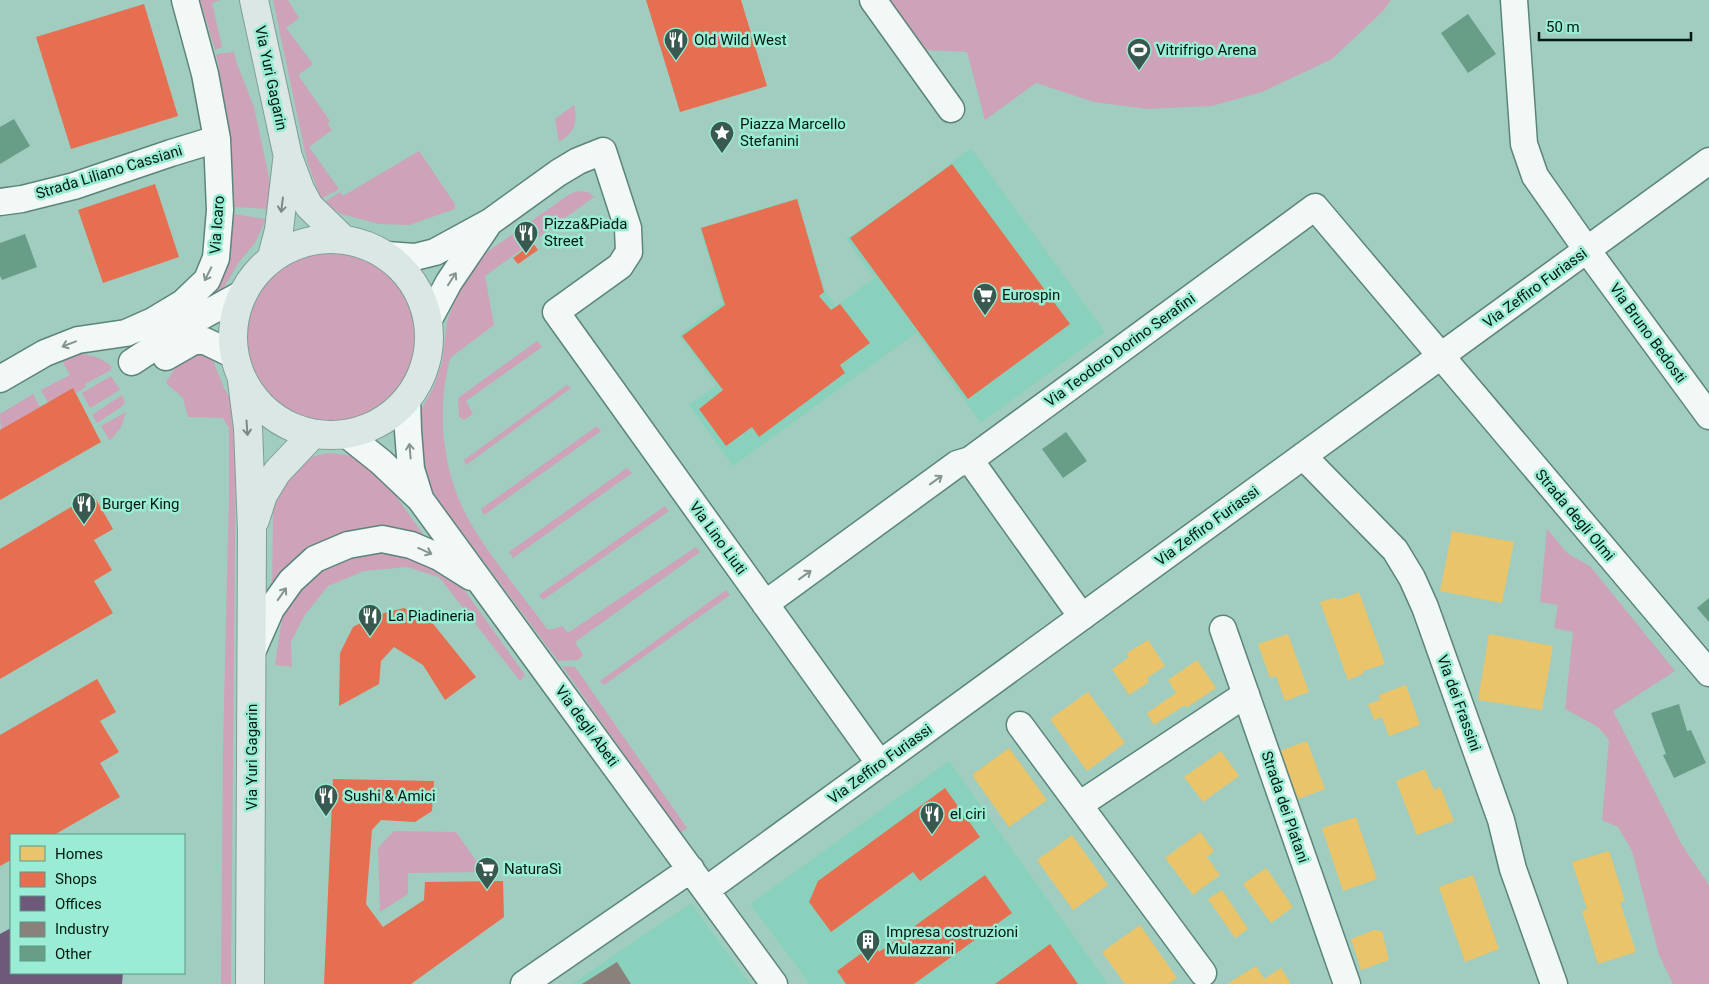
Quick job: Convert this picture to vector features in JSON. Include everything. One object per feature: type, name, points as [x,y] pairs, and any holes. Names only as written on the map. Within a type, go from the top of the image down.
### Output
[{"type":"main road","name":"Via Yuri Gagarin","points":[[254,0],[288,157],[308,206],[342,238]]},
{"type":"main road","name":"Via Yuri Gagarin","points":[[272,257],[279,230],[288,157]]},
{"type":"main road","name":"Via Yuri Gagarin","points":[[242,380],[260,405],[284,424],[313,434],[346,434],[370,428],[390,415],[407,398],[421,375],[428,349],[428,321],[420,296],[406,273],[386,255],[365,244],[342,238],[317,239],[294,245],[272,257],[255,274],[242,294],[235,313],[232,334],[234,355],[242,380],[248,428],[252,531],[250,984]]},
{"type":"main road","name":"Via Yuri Gagarin","points":[[252,531],[263,495],[277,472],[313,434]]},
{"type":"street","name":"Via Icaro","points":[[0,379],[44,353],[78,340],[126,333],[153,321],[183,303],[207,280],[216,258],[220,210],[218,140],[205,74],[185,0]]},
{"type":"street","points":[[873,0],[951,109]]},
{"type":"street","name":"Via Bruno Bedosti","points":[[1514,0],[1524,144],[1535,176],[1709,416]]},
{"type":"street","name":"Strada Liliano Cassiani","points":[[0,202],[22,199],[74,186],[170,152],[218,140]]},
{"type":"street","name":"Via Lino Liuti","points":[[490,222],[558,173],[578,161],[603,151],[628,228],[629,252],[620,266],[556,312],[880,764]]},
{"type":"street","name":"Via Zeffiro Furiassi","points":[[706,890],[1709,161]]},
{"type":"street","name":"Via Teodoro Dorino Serafini","points":[[765,604],[958,464],[970,460],[1315,207],[1441,356]]},
{"type":"street","points":[[386,255],[414,256],[435,252],[490,222]]},
{"type":"street","points":[[428,321],[449,282],[490,222]]},
{"type":"street","points":[[132,362],[202,316],[242,294]]},
{"type":"street","points":[[104,337],[132,362],[158,362],[194,341],[205,340],[234,355]]},
{"type":"street","name":"Strada degli Olmi","points":[[1441,356],[1709,674]]},
{"type":"street","name":"Via degli Abeti","points":[[407,398],[411,469],[420,499]]},
{"type":"street","name":"Via degli Abeti","points":[[346,434],[381,462],[420,499],[774,984]]},
{"type":"street","name":"Via dei Frassini","points":[[1303,456],[1395,550],[1412,578],[1425,607],[1500,820],[1513,869],[1554,984]]},
{"type":"street","points":[[970,460],[1082,617]]},
{"type":"street","name":"Via degli Abeti","points":[[252,652],[272,609],[291,581],[315,559],[348,545],[382,539],[411,545],[439,557],[482,584]]},
{"type":"street","name":"Strada dei Platani","points":[[1224,630],[1347,984]]},
{"type":"street","points":[[1079,806],[1246,694]]},
{"type":"street","points":[[1020,725],[1203,973]]},
{"type":"street","points":[[524,984],[691,869]]},
{"type":"shaded area","points":[[200,0],[220,0],[212,3],[222,47],[215,50]]},
{"type":"shaded area","points":[[273,0],[288,0],[299,18],[286,28],[313,64],[298,75],[330,121],[327,123],[332,130],[309,147],[339,189],[321,199],[307,161]]},
{"type":"shaded area","name":"Vitrifrigo Arena","points":[[889,0],[1391,0],[1383,11],[1332,59],[1262,92],[1212,106],[1147,109],[1094,102],[1036,83],[985,120],[967,52],[925,50]]},
{"type":"shaded area","points":[[234,52],[254,107],[270,182],[268,209],[232,207],[229,125],[216,54]]},
{"type":"shaded area","points":[[574,105],[576,117],[572,131],[559,142],[555,119]]},
{"type":"shaded area","points":[[971,148],[1105,332],[981,423],[916,333],[733,466],[689,405],[716,386],[679,335],[722,303],[700,228],[797,198],[825,291],[836,306],[874,278],[846,239],[908,196]]},
{"type":"shaded area","points":[[419,151],[455,204],[455,209],[409,225],[379,224],[341,214],[329,206],[326,201],[340,192],[343,196]]},
{"type":"shaded area","points":[[578,191],[588,192],[594,197],[485,276],[494,325],[450,358],[443,400],[443,422],[444,443],[454,485],[461,505],[480,538],[547,629],[562,626],[568,633],[696,547],[700,552],[575,642],[583,655],[578,660],[558,661],[434,495],[423,475],[419,414],[434,386],[442,363],[447,322],[456,296],[471,269],[487,252],[570,194]]},
{"type":"shaded area","points":[[227,213],[266,219],[255,243],[239,262],[220,294],[195,303]]},
{"type":"shaded area","points":[[331,250],[348,252],[364,257],[392,275],[410,303],[415,319],[417,336],[415,353],[410,369],[392,397],[364,415],[348,420],[331,422],[314,420],[298,415],[270,397],[252,369],[247,353],[245,336],[247,319],[252,303],[270,275],[298,257],[314,252]]},
{"type":"shaded area","points":[[537,341],[542,347],[466,401],[473,414],[464,420],[459,417],[458,398]]},
{"type":"shaded area","points":[[198,350],[212,358],[224,388],[234,405],[236,427],[231,984],[221,984],[229,428],[223,418],[188,417],[183,398],[166,383],[179,363]]},
{"type":"shaded area","points":[[75,353],[99,358],[111,366],[111,370],[85,384],[86,387],[76,393],[73,389],[48,402],[41,390],[70,375],[63,362],[63,358]]},
{"type":"shaded area","points":[[111,376],[120,390],[90,408],[82,393]]},
{"type":"shaded area","points":[[567,385],[571,388],[466,465],[464,460]]},
{"type":"shaded area","points":[[33,394],[40,407],[1,430],[0,414]]},
{"type":"shaded area","points":[[122,395],[125,402],[121,407],[97,423],[92,415]]},
{"type":"shaded area","points":[[126,412],[121,427],[110,441],[101,426]]},
{"type":"shaded area","points":[[597,426],[601,431],[484,515],[481,509]]},
{"type":"shaded area","points":[[330,453],[353,456],[381,475],[430,544],[379,533],[272,596],[273,509],[279,488],[306,460]]},
{"type":"shaded area","points":[[627,468],[632,473],[513,558],[509,552]]},
{"type":"shaded area","points":[[665,506],[669,511],[543,600],[539,595]]},
{"type":"shaded area","points":[[1547,529],[1568,554],[1590,566],[1675,671],[1613,711],[1682,845],[1709,885],[1709,984],[1673,984],[1659,955],[1632,851],[1618,827],[1602,820],[1609,740],[1598,727],[1565,709],[1573,632],[1554,628],[1558,605],[1540,602]]},
{"type":"shaded area","points":[[385,548],[429,560],[458,581],[525,675],[520,681],[439,577],[407,567],[364,571],[328,586],[304,616],[291,642],[292,667],[275,665],[283,612],[317,570],[363,550]]},
{"type":"shaded area","points":[[726,590],[730,595],[604,685],[600,681]]},
{"type":"shaded area","points":[[562,666],[575,667],[687,828],[680,833]]},
{"type":"shaded area","points":[[949,761],[1108,984],[810,984],[750,904]]},
{"type":"shaded area","points":[[394,831],[456,832],[484,872],[408,873],[408,894],[380,912],[378,848]]},
{"type":"shaded area","points":[[691,903],[750,984],[572,984]]},
{"type":"building: Homes","points":[[1452,531],[1514,542],[1502,603],[1440,591]]},
{"type":"building: Homes","points":[[1359,592],[1385,664],[1363,671],[1363,674],[1348,680],[1320,602],[1336,597],[1337,600]]},
{"type":"building: Homes","points":[[1288,634],[1309,692],[1285,701],[1276,676],[1270,678],[1258,644]]},
{"type":"building: Homes","points":[[1489,634],[1553,646],[1542,710],[1478,700]]},
{"type":"building: Homes","points":[[1148,640],[1165,666],[1147,678],[1149,682],[1129,695],[1112,669],[1129,657],[1127,653]]},
{"type":"building: Homes","points":[[1197,660],[1216,688],[1186,708],[1185,705],[1154,725],[1147,713],[1176,693],[1168,680]]},
{"type":"building: Homes","points":[[1406,685],[1420,725],[1389,736],[1382,717],[1374,720],[1368,704],[1380,700],[1379,695]]},
{"type":"building: Homes","points":[[1088,692],[1125,743],[1087,771],[1050,719]]},
{"type":"building: Homes","points":[[1307,741],[1325,789],[1298,799],[1280,751]]},
{"type":"building: Homes","points":[[1009,748],[1047,800],[1009,827],[972,775]]},
{"type":"building: Homes","points":[[1221,751],[1239,776],[1203,802],[1184,777]]},
{"type":"building: Homes","points":[[1425,769],[1434,790],[1440,787],[1454,821],[1417,835],[1396,781]]},
{"type":"building: Homes","points":[[1356,817],[1377,879],[1343,891],[1322,828]]},
{"type":"building: Homes","points":[[1200,832],[1214,851],[1207,857],[1220,875],[1193,895],[1165,858]]},
{"type":"building: Homes","points":[[1072,835],[1108,885],[1073,910],[1037,860]]},
{"type":"building: Homes","points":[[1609,851],[1625,901],[1620,902],[1636,952],[1598,964],[1582,911],[1587,909],[1572,862]]},
{"type":"building: Homes","points":[[1266,868],[1293,907],[1271,923],[1243,884]]},
{"type":"building: Homes","points":[[1473,875],[1499,949],[1465,962],[1439,887]]},
{"type":"building: Homes","points":[[1222,890],[1248,929],[1235,938],[1208,899]]},
{"type":"building: Homes","points":[[1140,925],[1177,978],[1168,984],[1125,984],[1102,952]]},
{"type":"building: Homes","points":[[1374,930],[1382,931],[1389,960],[1361,970],[1351,939]]},
{"type":"building: Homes","points":[[1256,966],[1264,979],[1281,968],[1291,984],[1227,984]]},
{"type":"building: Shops","points":[[646,0],[741,0],[767,86],[680,112]]},
{"type":"building: Shops","points":[[144,4],[178,116],[71,149],[36,37]]},
{"type":"building: Shops","points":[[952,164],[1070,324],[968,399],[850,238]]},
{"type":"building: Shops","points":[[155,184],[179,257],[103,283],[78,210]]},
{"type":"building: Shops","points":[[797,199],[824,292],[819,296],[831,310],[840,304],[870,343],[840,365],[845,373],[759,437],[752,427],[726,446],[699,409],[723,390],[682,336],[725,305],[701,228]]},
{"type":"building: Shops","name":"Pizza&Piada Street","points":[[533,243],[538,250],[518,264],[513,258]]},
{"type":"building: Shops","points":[[73,388],[101,442],[0,500],[0,430]]},
{"type":"building: Shops","points":[[93,494],[113,529],[94,540],[112,570],[94,581],[113,613],[0,679],[0,549]]},
{"type":"building: Shops","points":[[404,608],[430,620],[476,677],[445,700],[423,665],[394,647],[381,661],[379,684],[339,706],[340,653],[353,627],[376,615]]},
{"type":"building: Shops","points":[[97,679],[116,712],[100,721],[119,752],[100,763],[120,797],[56,834],[10,834],[10,861],[0,866],[0,735]]},
{"type":"building: Shops","points":[[333,779],[434,781],[432,811],[415,822],[381,820],[372,830],[366,904],[383,927],[424,900],[425,882],[503,881],[504,917],[411,984],[324,984]]},
{"type":"building: Shops","points":[[945,788],[980,837],[920,881],[913,872],[831,932],[809,902],[818,881]]},
{"type":"building: Shops","points":[[985,875],[1012,913],[914,984],[846,984],[837,971],[874,944],[879,952]]},
{"type":"building: Shops","points":[[1050,944],[1078,984],[995,984]]},
{"type":"building: Offices","points":[[10,929],[10,974],[123,974],[122,984],[0,984],[0,934]]},
{"type":"building: Industry","points":[[617,962],[631,984],[582,984]]},
{"type":"building: Other","points":[[1468,14],[1496,54],[1468,73],[1441,33]]},
{"type":"building: Other","points":[[14,119],[30,146],[0,164],[0,127]]},
{"type":"building: Other","points":[[25,234],[37,267],[2,280],[0,276],[0,243]]},
{"type":"building: Other","points":[[1066,432],[1087,461],[1063,478],[1042,449]]},
{"type":"building: Other","points":[[1709,598],[1709,622],[1697,608]]},
{"type":"building: Other","points":[[1679,704],[1687,731],[1691,730],[1706,763],[1674,778],[1663,755],[1666,754],[1651,713]]},
{"type":"place","name":"Old Wild West","points":[[676,61]]},
{"type":"place","name":"Vitrifrigo Arena","points":[[1139,71]]},
{"type":"place","name":"Piazza Marcello Stefanini","points":[[722,154]]},
{"type":"place","name":"Pizza&Piada Street","points":[[526,254]]},
{"type":"place","name":"Eurospin","points":[[985,316]]},
{"type":"place","name":"Burger King","points":[[84,525]]},
{"type":"place","name":"La Piadineria","points":[[370,637]]},
{"type":"place","name":"Sushi & Amici","points":[[326,817]]},
{"type":"place","name":"el ciri","points":[[932,835]]},
{"type":"place","name":"NaturaSì","points":[[487,890]]},
{"type":"place","name":"Impresa costruzioni Mulazzani","points":[[868,962]]}]
